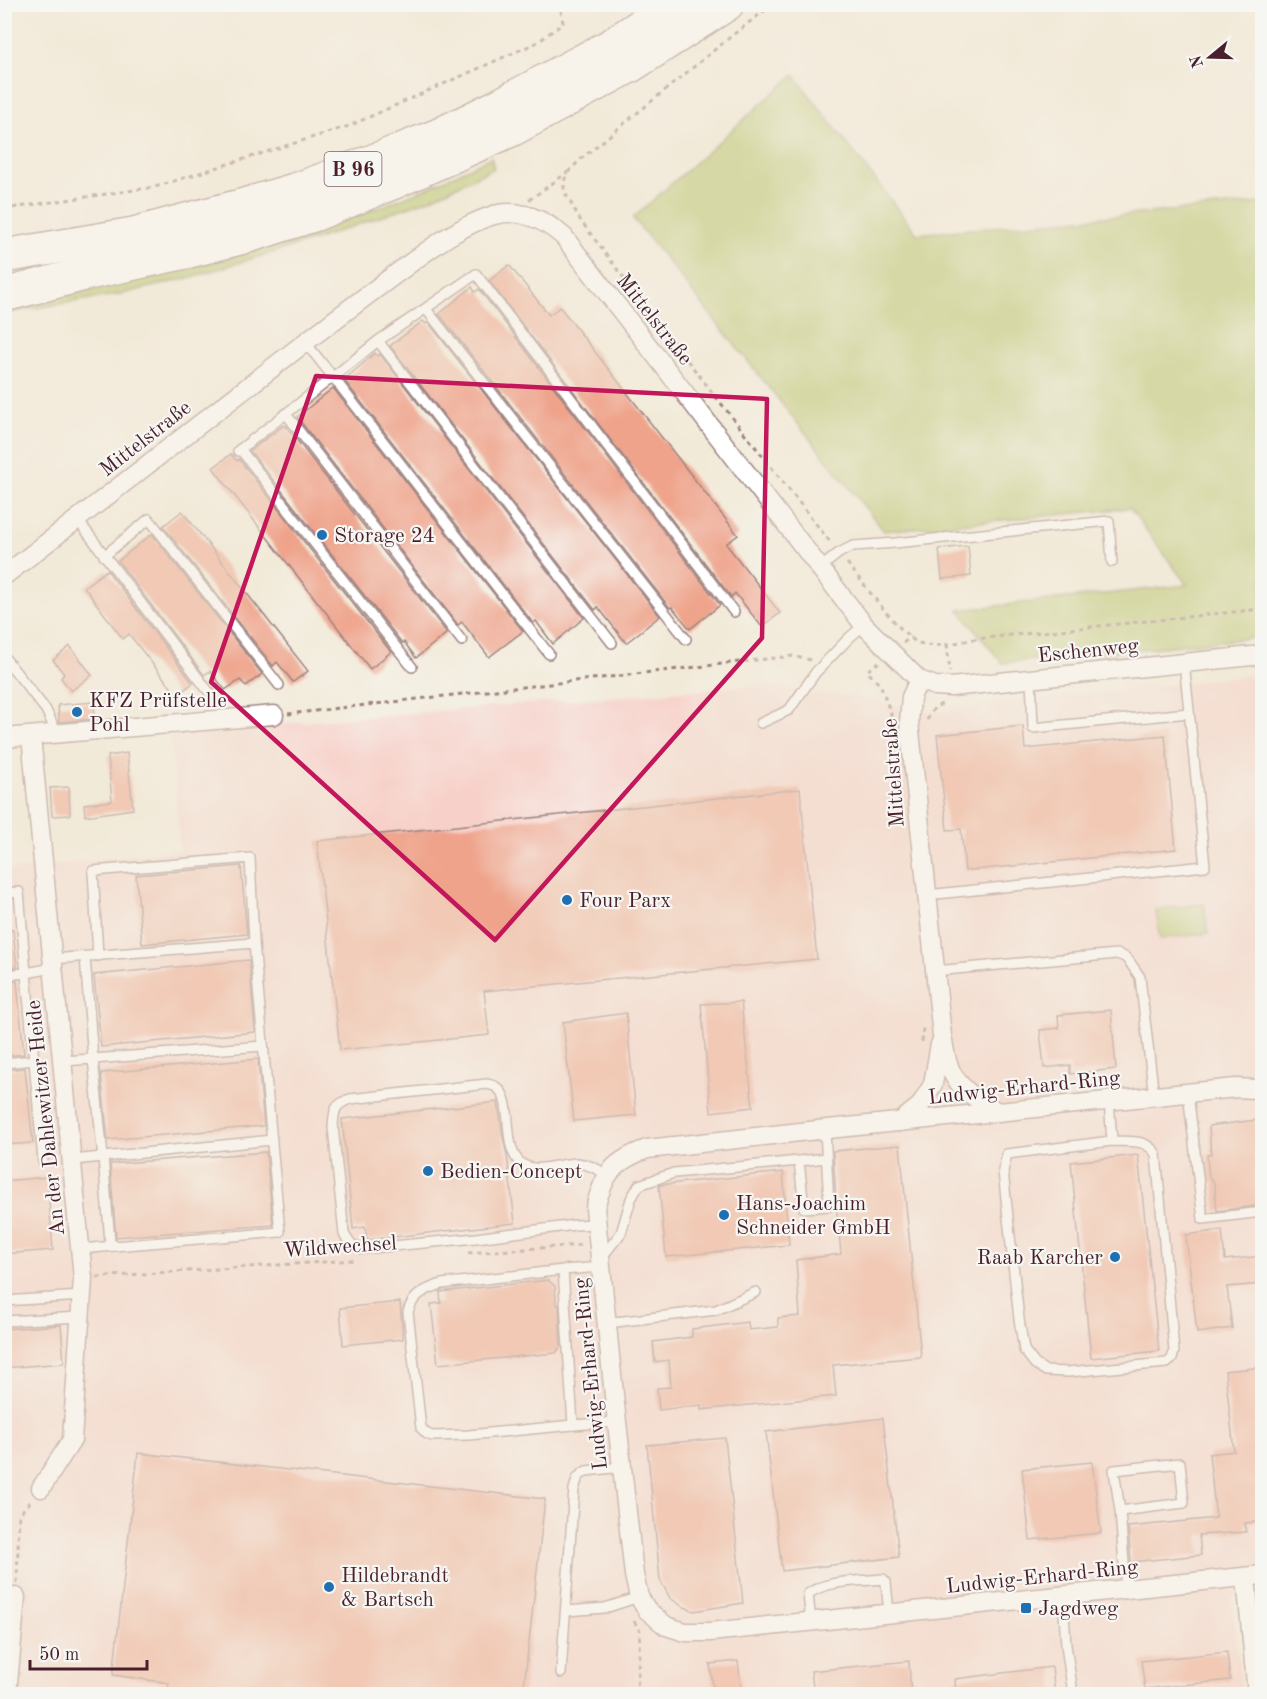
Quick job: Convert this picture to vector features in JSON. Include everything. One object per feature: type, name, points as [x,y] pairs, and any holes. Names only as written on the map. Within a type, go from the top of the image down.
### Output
[{"type":"highway","name":"B 96","points":[[4,256],[134,234],[200,217],[301,188],[381,158],[439,135],[496,107],[612,45],[673,4]]},
{"type":"highway","name":"B 96","points":[[4,285],[88,273],[185,252],[251,235],[316,214],[513,129],[630,66],[727,4]]},
{"type":"highway","points":[[4,294],[88,273]]},
{"type":"street","name":"Mittelstraße","points":[[4,576],[305,342],[452,235],[476,222],[496,215],[512,213],[531,216],[551,226],[564,237],[864,625],[919,680],[911,697],[909,722],[942,1036],[948,1065],[956,1079],[972,1097],[998,1112]]},
{"type":"street","name":"Eschenweg","points":[[919,680],[951,695],[1031,678],[1263,655]]},
{"type":"street","points":[[4,738],[274,715]]},
{"type":"street","name":"An der Dahlewitzer Heide","points":[[31,736],[84,1278],[72,1440],[41,1488]]},
{"type":"street","name":"Mittelstraße","points":[[900,1122],[920,1106],[933,1084],[942,1036]]},
{"type":"street","name":"Ludwig-Erhard-Ring","points":[[1254,1577],[710,1632],[684,1632],[666,1626],[632,1599],[634,1575],[595,1208],[601,1186],[607,1175],[630,1155],[647,1149],[1236,1088],[1263,1092]]},
{"type":"street","points":[[1254,1577],[1257,1695]]},
{"type":"street","points":[[7,1695],[16,1597]]},
{"type":"lane","points":[[412,667],[239,450],[378,341],[476,274],[734,612]]},
{"type":"lane","points":[[426,309],[686,639]]},
{"type":"lane","points":[[378,341],[612,643]]},
{"type":"lane","points":[[305,342],[549,654]]},
{"type":"lane","points":[[286,414],[462,641]]},
{"type":"lane","points":[[77,519],[212,696]]},
{"type":"lane","points":[[104,556],[150,519],[279,685]]},
{"type":"lane","points":[[820,568],[839,553],[853,546],[1109,521],[1112,562]]},
{"type":"lane","points":[[761,723],[789,710],[816,672],[864,625]]},
{"type":"lane","points":[[4,657],[46,710],[57,734]]},
{"type":"lane","points":[[927,895],[1204,866],[1184,662]]},
{"type":"lane","points":[[1031,678],[1033,728],[1190,713]]},
{"type":"lane","points":[[81,1249],[280,1232],[254,943],[250,858],[93,872],[98,956]]},
{"type":"lane","points":[[4,893],[19,892],[44,1161]]},
{"type":"lane","points":[[4,975],[26,973],[52,963],[85,957],[254,943]]},
{"type":"lane","points":[[935,971],[1117,954],[1125,957],[1140,977],[1155,1096]]},
{"type":"lane","points":[[85,957],[110,1242],[114,1246]]},
{"type":"lane","points":[[62,1061],[263,1046]]},
{"type":"lane","points":[[4,1063],[34,1060]]},
{"type":"lane","points":[[596,1224],[360,1249],[351,1245],[344,1234],[333,1127],[334,1112],[340,1103],[350,1099],[488,1084],[498,1087],[505,1097],[512,1151],[520,1163],[530,1168],[577,1163],[594,1166],[607,1175]]},
{"type":"lane","points":[[1188,1093],[1203,1219],[1263,1212]]},
{"type":"lane","points":[[1108,1101],[1112,1141]]},
{"type":"lane","points":[[799,1161],[804,1208],[829,1206],[825,1130]]},
{"type":"lane","points":[[72,1160],[272,1140]]},
{"type":"lane","points":[[1112,1141],[1142,1143],[1151,1146],[1156,1154],[1174,1351],[1172,1359],[1167,1363],[1068,1372],[1046,1371],[1035,1364],[1024,1350],[1003,1171],[1004,1160],[1007,1154],[1112,1141]]},
{"type":"lane","points":[[617,1422],[470,1435],[432,1436],[427,1434],[422,1428],[408,1312],[414,1299],[420,1292],[442,1284],[562,1270],[600,1257],[621,1233],[631,1199],[639,1185],[674,1173],[826,1158]]},
{"type":"lane","points":[[562,1270],[573,1425]]},
{"type":"lane","points":[[607,1323],[716,1311],[756,1292]]},
{"type":"lane","points":[[4,1301],[82,1296]]},
{"type":"lane","points":[[4,1321],[81,1317]]},
{"type":"lane","points":[[1120,1511],[1184,1503],[1180,1463],[1114,1470],[1120,1511],[1126,1590]]},
{"type":"lane","points":[[561,1673],[574,1489],[578,1477],[586,1471],[622,1467]]},
{"type":"lane","points":[[811,1622],[808,1594],[816,1588],[830,1584],[883,1579],[886,1582],[889,1614]]},
{"type":"lane","points":[[1063,1596],[1072,1695]]},
{"type":"lane","points":[[566,1611],[605,1608],[632,1599]]},
{"type":"path","points":[[4,209],[155,187],[350,126],[538,42],[563,23],[560,4]]},
{"type":"path","points":[[512,213],[569,171],[582,158],[773,4]]},
{"type":"path","points":[[569,171],[564,181],[564,191],[581,221],[665,332],[888,615],[918,642],[937,645],[1263,609]]},
{"type":"path","points":[[926,723],[934,708],[951,695],[947,644]]},
{"type":"path","points":[[274,715],[792,656],[816,661]]},
{"type":"path","points":[[867,671],[881,686],[892,715],[893,725]]},
{"type":"path","points":[[922,1042],[924,1018]]},
{"type":"path","points":[[465,1253],[600,1257]]},
{"type":"path","name":"Wildwechsel","points":[[84,1278],[358,1260]]},
{"type":"path","points":[[16,1597],[19,1514],[41,1488]]},
{"type":"path","points":[[632,1599],[629,1613],[640,1631]]},
{"type":"path","points":[[632,1599],[640,1631],[637,1695]]},
{"type":"highlighted area","points":[[316,376],[767,399],[762,638],[495,940],[211,682]]},
{"type":"shaded area","points":[[1262,674],[1262,1594],[1232,1598],[1243,1694],[5,1694],[9,1604],[4,1604],[4,871],[180,850],[170,733],[758,685],[856,697],[927,712]]},
{"type":"green space","points":[[794,75],[917,234],[1260,203],[1262,206],[1262,637],[1002,663],[959,610],[1187,585],[1130,508],[884,531],[633,218]]},
{"type":"green space","points":[[491,157],[494,168],[430,199],[317,239],[192,277],[122,294],[5,313],[4,302],[110,285],[195,267],[315,230],[429,187]]},
{"type":"green space","points":[[1204,904],[1208,933],[1160,939],[1156,910]]},
{"type":"building","points":[[509,265],[549,315],[560,307],[738,535],[726,544],[780,613],[762,627],[735,593],[731,597],[489,281]]},
{"type":"building","points":[[472,287],[475,292],[479,289],[720,605],[690,629],[672,607],[670,608],[439,314]]},
{"type":"building","points":[[423,321],[426,324],[428,322],[660,616],[626,643],[598,607],[595,610],[390,346]]},
{"type":"building","points":[[375,353],[377,356],[380,354],[584,618],[553,644],[536,621],[533,623],[344,380]]},
{"type":"building","points":[[333,388],[523,631],[489,657],[462,622],[458,625],[297,417]]},
{"type":"building","points":[[284,425],[447,633],[416,658],[250,451]]},
{"type":"building","points":[[231,454],[237,461],[239,459],[391,652],[370,669],[213,468]]},
{"type":"building","points":[[182,511],[308,671],[293,682],[277,662],[273,666],[163,526]]},
{"type":"building","points":[[152,534],[262,674],[246,686],[240,680],[225,690],[210,671],[204,675],[118,561]]},
{"type":"building","points":[[968,546],[971,576],[942,579],[939,549]]},
{"type":"building","points":[[107,570],[193,683],[177,695],[129,634],[123,639],[84,587]]},
{"type":"building","points":[[70,646],[92,675],[71,691],[61,678],[64,674],[53,660]]},
{"type":"building","name":"KFZ Prüfstelle Pohl","points":[[94,702],[95,719],[59,722],[58,705]]},
{"type":"building","points":[[1023,726],[1025,749],[1165,735],[1176,849],[965,871],[961,829],[947,830],[937,735]]},
{"type":"building","points":[[127,753],[133,809],[85,816],[84,804],[112,801],[108,756]]},
{"type":"building","points":[[69,787],[70,815],[52,816],[50,788]]},
{"type":"building","name":"Four Parx","points":[[800,789],[817,959],[484,991],[489,1035],[340,1050],[317,841]]},
{"type":"building","points":[[241,866],[247,934],[142,944],[136,875]]},
{"type":"building","points":[[4,930],[13,930],[17,967],[4,968]]},
{"type":"building","points":[[249,960],[255,1032],[101,1047],[94,975]]},
{"type":"building","points":[[17,981],[24,1054],[4,1056],[4,982]]},
{"type":"building","points":[[741,1002],[753,1107],[711,1112],[701,1004]]},
{"type":"building","points":[[1111,1010],[1116,1069],[1070,1074],[1070,1065],[1044,1068],[1040,1030],[1059,1028],[1058,1015]]},
{"type":"building","points":[[626,1013],[636,1115],[574,1121],[563,1022]]},
{"type":"building","points":[[258,1059],[264,1126],[108,1140],[101,1073]]},
{"type":"building","points":[[25,1068],[33,1143],[4,1145],[4,1070]]},
{"type":"building","name":"Bedien-Concept","points":[[498,1102],[515,1223],[367,1240],[365,1227],[353,1229],[342,1119]]},
{"type":"building","points":[[1257,1120],[1263,1124],[1263,1205],[1217,1211],[1214,1182],[1209,1178],[1207,1155],[1211,1154],[1209,1126]]},
{"type":"building","points":[[900,1145],[921,1357],[833,1365],[836,1396],[701,1410],[701,1405],[659,1410],[657,1388],[671,1387],[669,1360],[655,1362],[653,1342],[692,1337],[692,1329],[748,1322],[749,1330],[778,1327],[778,1318],[800,1316],[796,1260],[841,1254],[833,1151]]},
{"type":"building","points":[[266,1152],[273,1225],[116,1237],[110,1164]]},
{"type":"building","name":"Raab Karcher","points":[[1138,1155],[1159,1351],[1091,1358],[1071,1162]]},
{"type":"building","name":"Hans-Joachim Schneider GmbH","points":[[783,1172],[789,1245],[666,1257],[659,1185]]},
{"type":"building","points":[[47,1177],[53,1250],[4,1254],[4,1181]]},
{"type":"building","points":[[1222,1230],[1225,1260],[1263,1256],[1263,1284],[1227,1287],[1232,1328],[1197,1333],[1186,1235]]},
{"type":"building","points":[[548,1280],[555,1286],[556,1303],[559,1306],[561,1346],[556,1353],[438,1364],[431,1304],[441,1303],[440,1292]]},
{"type":"building","points":[[400,1302],[403,1339],[343,1345],[340,1308]]},
{"type":"building","points":[[61,1325],[64,1363],[4,1368],[4,1329]]},
{"type":"building","points":[[1263,1367],[1263,1521],[1245,1523],[1246,1532],[1199,1535],[1201,1555],[1131,1562],[1128,1527],[1216,1518],[1209,1454],[1234,1451],[1225,1371]]},
{"type":"building","points":[[883,1418],[899,1557],[782,1571],[766,1432]]},
{"type":"building","points":[[725,1438],[743,1603],[694,1611],[670,1598],[660,1580],[647,1445]]},
{"type":"building","name":"Hildebrandt & Bartsch","points":[[138,1453],[545,1499],[523,1695],[167,1695],[169,1683],[113,1675]]},
{"type":"building","points":[[1092,1462],[1101,1533],[1030,1540],[1022,1469]]},
{"type":"building","points":[[1227,1652],[1230,1680],[1145,1689],[1141,1661]]},
{"type":"building","points":[[738,1661],[742,1695],[714,1695],[710,1664]]},
{"type":"building","points":[[909,1661],[911,1695],[814,1695],[811,1671]]},
{"type":"building","points":[[1052,1667],[1055,1695],[956,1695],[955,1679]]},
{"type":"place","name":"Storage 24","points":[[322,535]]},
{"type":"place","name":"KFZ Prüfstelle Pohl","points":[[77,712]]},
{"type":"place","name":"Four Parx","points":[[567,900]]},
{"type":"place","name":"Bedien-Concept","points":[[428,1171]]},
{"type":"place","name":"Hans-Joachim Schneider GmbH","points":[[724,1215]]},
{"type":"place","name":"Raab Karcher","points":[[1115,1257]]},
{"type":"place","name":"Hildebrandt & Bartsch","points":[[329,1587]]},
{"type":"place","name":"Jagdweg","points":[[1026,1608]]}]
